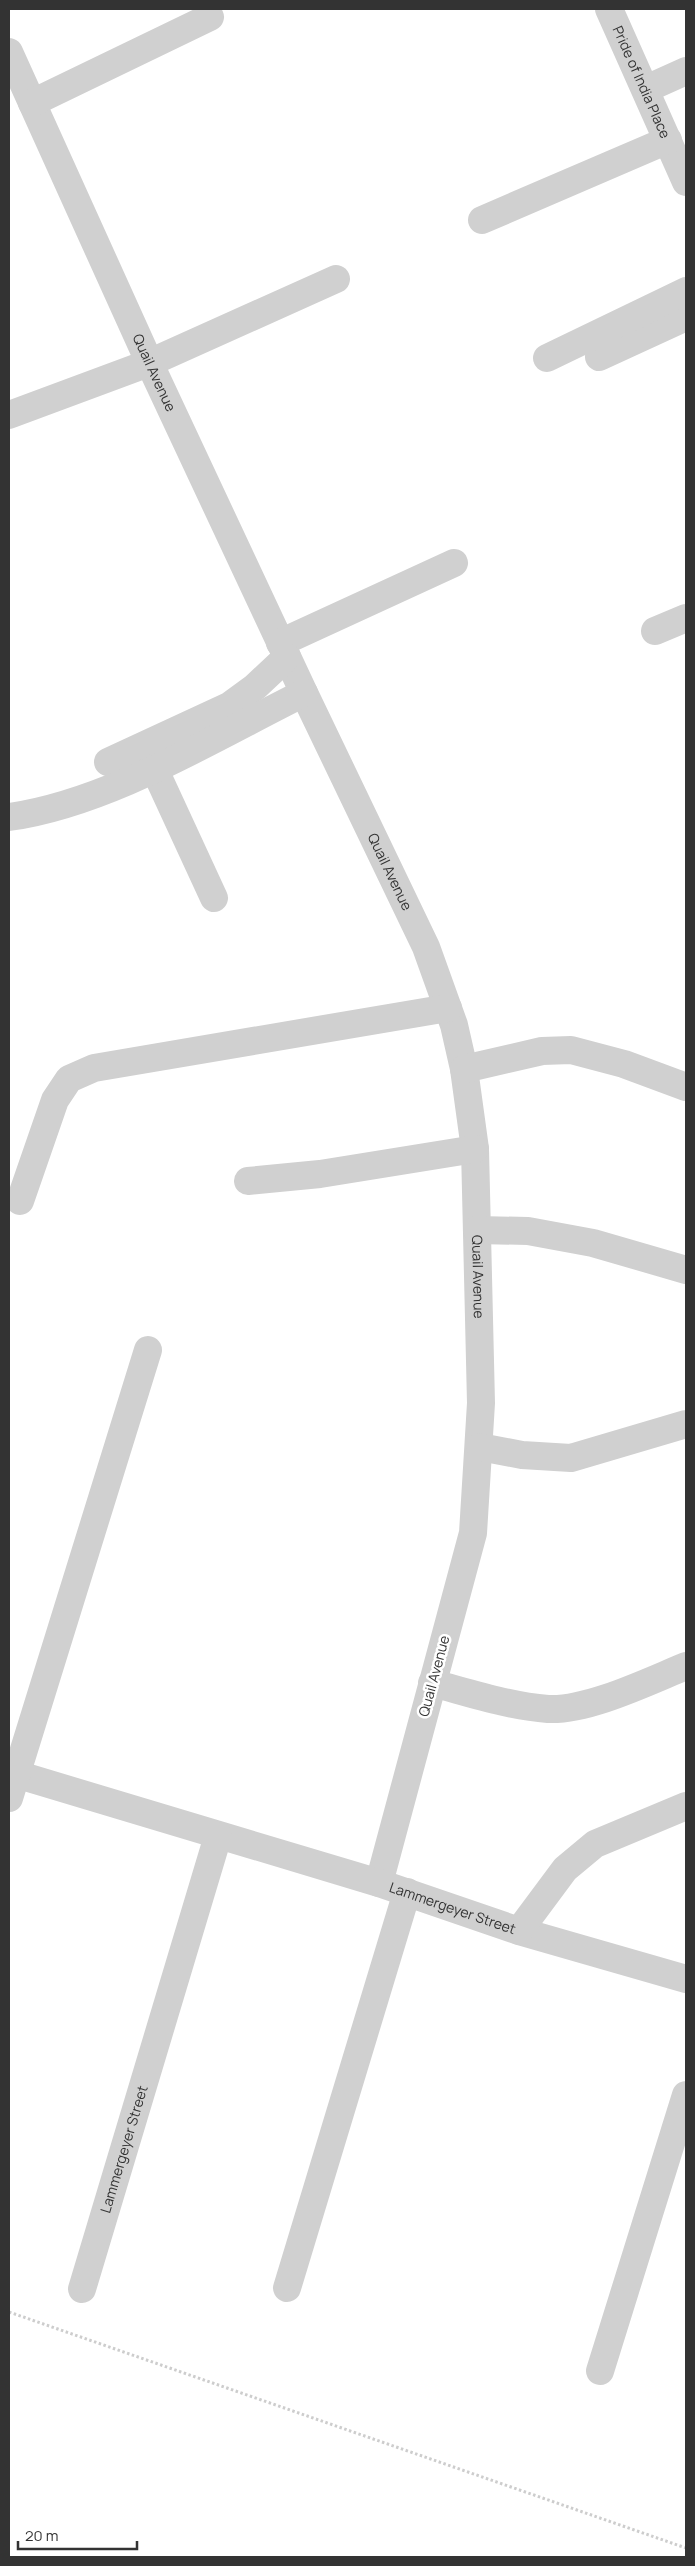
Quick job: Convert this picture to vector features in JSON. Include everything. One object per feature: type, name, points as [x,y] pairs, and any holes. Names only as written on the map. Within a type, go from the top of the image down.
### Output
[{"type":"street","name":"Pride of India Place","points":[[610,9],[686,182]]},
{"type":"street","points":[[32,103],[210,17]]},
{"type":"street","name":"Quail Avenue","points":[[9,52],[149,363],[426,947],[448,1008],[464,1069],[475,1149],[481,1404],[480,1447],[473,1533],[379,1883]]},
{"type":"street","points":[[646,89],[686,71]]},
{"type":"street","points":[[482,220],[668,140]]},
{"type":"street","points":[[9,415],[149,363],[336,279]]},
{"type":"street","points":[[547,358],[686,292]]},
{"type":"street","points":[[599,357],[686,316]]},
{"type":"street","points":[[108,762],[229,706],[255,687],[284,650],[454,563]]},
{"type":"street","points":[[655,631],[686,618]]},
{"type":"street","points":[[9,817],[83,800],[154,768],[304,693]]},
{"type":"street","points":[[154,768],[214,898]]},
{"type":"street","points":[[20,1201],[55,1100],[69,1079],[94,1068],[448,1008]]},
{"type":"street","points":[[464,1069],[542,1051],[571,1050],[624,1064],[686,1088]]},
{"type":"street","points":[[248,1182],[320,1174],[475,1149]]},
{"type":"street","points":[[477,1230],[528,1231],[584,1241],[686,1270]]},
{"type":"street","points":[[11,1781],[148,1350]]},
{"type":"street","points":[[480,1447],[522,1455],[571,1458],[686,1424]]},
{"type":"street","points":[[432,1683],[500,1702],[550,1709],[599,1701],[686,1666]]},
{"type":"street","name":"Lammergeyer Street","points":[[11,1781],[218,1836],[379,1883],[519,1931],[686,1979]]},
{"type":"street","points":[[519,1931],[565,1869],[595,1844],[686,1806]]},
{"type":"street","name":"Lammergeyer Street","points":[[82,2289],[218,1836]]},
{"type":"street","points":[[287,2288],[407,1892]]},
{"type":"street","points":[[600,2371],[686,2095]]},
{"type":"path","points":[[9,2312],[686,2548]]}]
